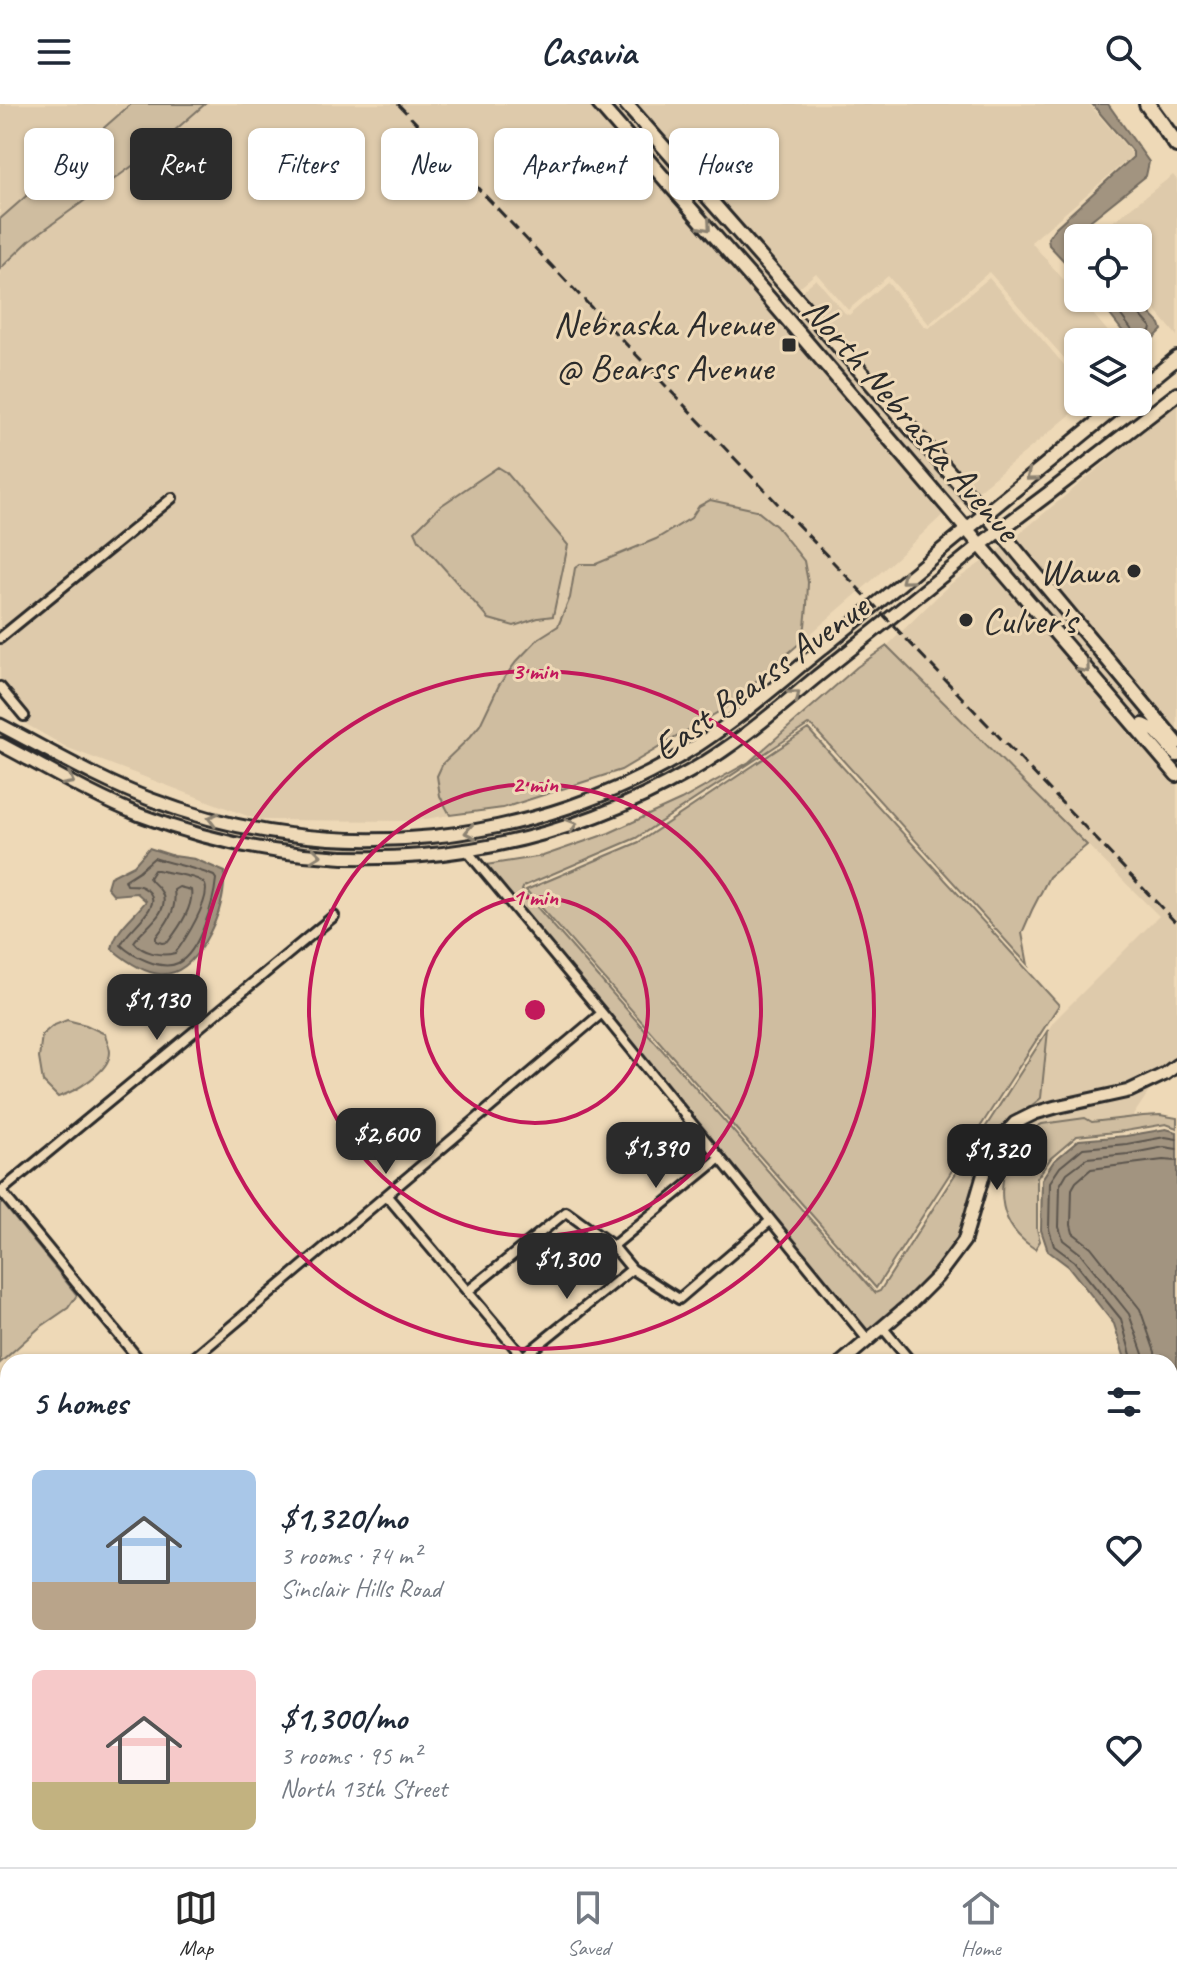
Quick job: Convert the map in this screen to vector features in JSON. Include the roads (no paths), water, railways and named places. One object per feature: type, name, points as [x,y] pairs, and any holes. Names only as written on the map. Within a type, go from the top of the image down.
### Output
[{"type":"highway","points":[[1147,104],[1177,145]]},
{"type":"main road","name":"North Nebraska Avenue","points":[[599,104],[1177,775]]},
{"type":"main road","name":"North Nebraska Avenue","points":[[626,104],[985,513],[1177,743]]},
{"type":"main road","points":[[768,297],[783,284]]},
{"type":"main road","points":[[1152,379],[1177,358]]},
{"type":"main road","name":"East Bearss Avenue","points":[[0,744],[140,815],[253,847],[354,858],[399,857],[468,852],[578,824],[637,799],[691,771],[739,740],[998,530],[1177,394]]},
{"type":"main road","name":"East Bearss Avenue","points":[[0,725],[119,786],[180,810],[267,832],[339,840],[391,840],[455,835],[516,822],[584,802],[647,773],[722,729],[1105,416]]},
{"type":"main road","points":[[1138,729],[1143,725],[1156,731],[1177,755]]},
{"type":"main road","points":[[851,1354],[937,1277],[964,1241],[988,1159],[1015,1123],[1056,1107],[1129,1091],[1177,1065]]},
{"type":"street","points":[[0,638],[172,498]]},
{"type":"street","points":[[0,687],[24,716]]},
{"type":"street","points":[[468,852],[868,1340]]},
{"type":"street","points":[[134,1354],[0,1191],[334,916]]},
{"type":"street","points":[[199,1354],[602,1013]]},
{"type":"street","points":[[613,1246],[720,1158]]},
{"type":"street","points":[[387,1196],[521,1354]]},
{"type":"street","points":[[468,1291],[566,1212],[613,1246],[632,1269],[679,1299],[770,1221]]},
{"type":"street","points":[[531,1354],[632,1269]]},
{"type":"street","points":[[882,1327],[904,1354]]},
{"type":"water","points":[[1092,104],[1108,104],[1149,162],[1146,176],[1086,224],[1064,224],[1064,261],[1049,245],[1048,238],[1055,228],[1133,157],[1133,152]]},
{"type":"water","points":[[1108,312],[1148,312],[1162,330],[1152,340],[1152,328],[1120,328]]},
{"type":"water","points":[[149,848],[195,859],[225,872],[220,908],[209,934],[194,958],[172,973],[149,972],[112,949],[121,929],[146,901],[137,893],[114,895],[107,887],[110,877],[134,865]]},
{"type":"water","points":[[1166,1129],[1177,1132],[1177,1354],[1123,1354],[1114,1324],[1068,1266],[1048,1251],[1041,1230],[1042,1179],[1054,1161],[1079,1140]]},
{"type":"railway","points":[[398,104],[1177,924]]},
{"type":"place","name":"Nebraska Avenue @ Bearss Avenue","points":[[789,345]]},
{"type":"place","name":"Wawa","points":[[1134,571]]},
{"type":"place","name":"Culver's","points":[[966,620]]}]
